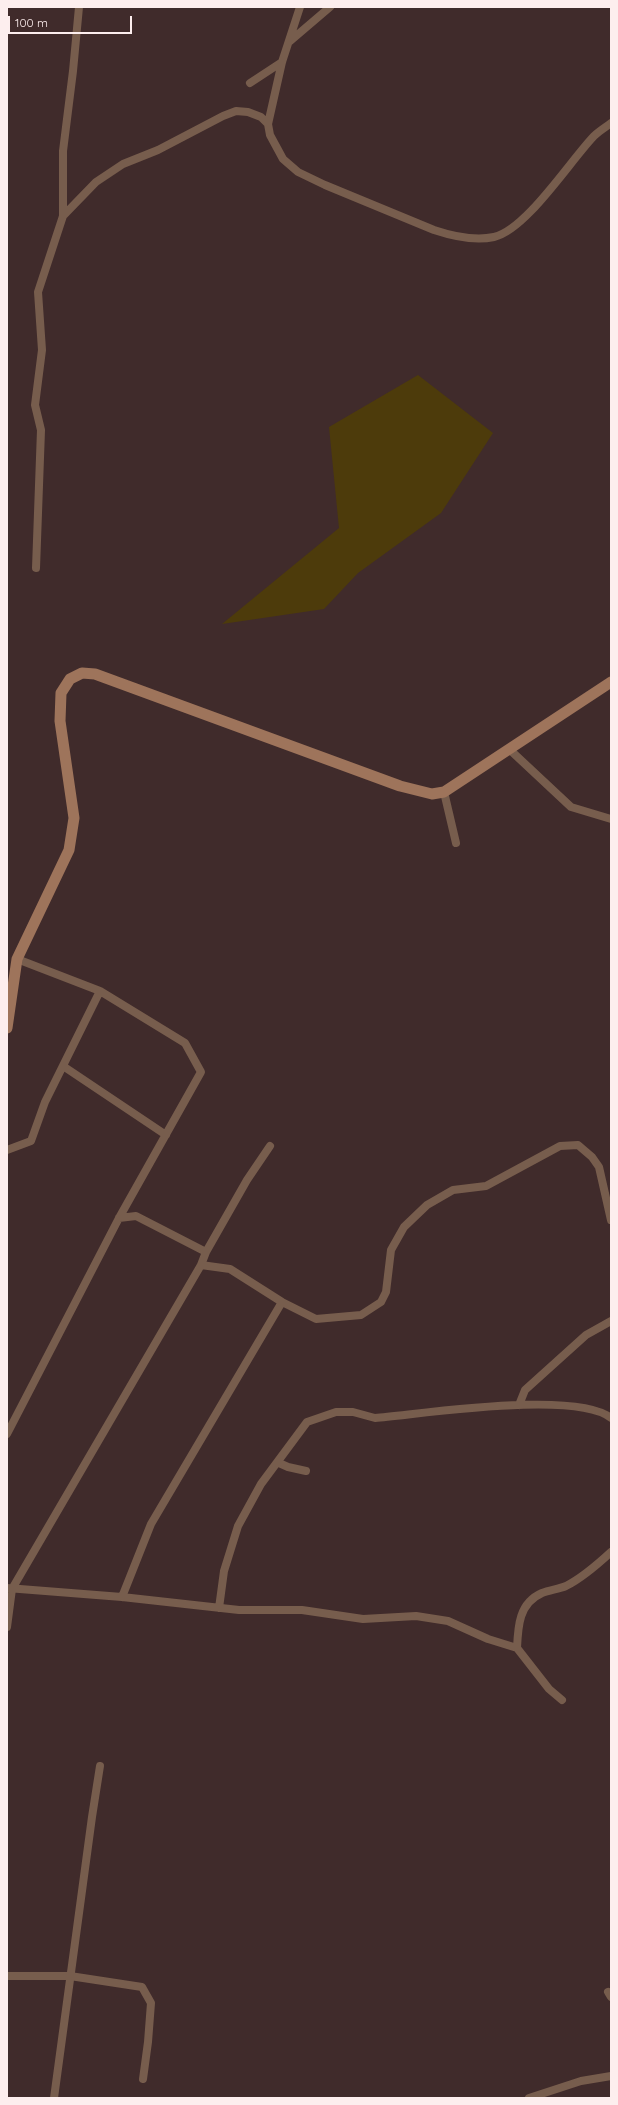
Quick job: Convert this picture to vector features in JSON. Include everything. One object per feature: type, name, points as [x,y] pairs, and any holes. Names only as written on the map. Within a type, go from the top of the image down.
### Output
[{"type":"street","points":[[36,568],[41,430],[35,405],[42,350],[38,292],[63,216],[63,151],[74,71],[79,7]]},
{"type":"street","points":[[300,7],[282,62],[268,124],[270,135],[283,160],[298,172],[325,185],[434,230],[451,235],[472,238],[494,237],[507,232],[530,212],[595,136],[611,123]]},
{"type":"street","points":[[288,42],[330,7]]},
{"type":"street","points":[[250,83],[282,62]]},
{"type":"street","points":[[63,216],[96,182],[123,164],[158,150],[236,111],[248,112],[261,117],[268,124]]},
{"type":"street","points":[[261,117],[271,111]]},
{"type":"street","points":[[7,1028],[13,964],[69,850],[74,818],[60,721],[61,692],[70,679],[82,673],[95,674],[400,786],[432,794],[444,792],[611,682]]},
{"type":"street","points":[[510,749],[571,807],[611,819]]},
{"type":"street","points":[[444,792],[456,843]]},
{"type":"street","points":[[7,1434],[119,1218],[201,1072],[185,1043],[100,990],[13,964]]},
{"type":"street","points":[[7,1150],[31,1141],[45,1102],[100,990]]},
{"type":"street","points":[[63,1066],[166,1135]]},
{"type":"street","points":[[200,1265],[230,1269],[282,1302],[316,1318],[361,1315],[381,1302],[386,1292],[391,1250],[404,1227],[427,1205],[453,1190],[486,1186],[560,1146],[578,1145],[592,1157],[599,1167],[611,1220]]},
{"type":"street","points":[[7,1626],[10,1588],[200,1265],[247,1180],[270,1146]]},
{"type":"street","points":[[119,1218],[136,1216],[206,1252]]},
{"type":"street","points":[[122,1597],[151,1524],[282,1302]]},
{"type":"street","points":[[519,1404],[525,1390],[586,1335],[611,1321]]},
{"type":"street","points":[[219,1608],[224,1571],[238,1526],[262,1484],[307,1422],[336,1412],[353,1412],[375,1418],[519,1404],[569,1405],[606,1414],[611,1418]]},
{"type":"street","points":[[279,1462],[288,1467],[306,1471]]},
{"type":"street","points":[[517,1648],[518,1625],[525,1606],[541,1594],[567,1585],[600,1563],[611,1552]]},
{"type":"street","points":[[10,1588],[122,1597],[239,1610],[302,1610],[363,1620],[416,1616],[448,1621],[488,1639],[517,1648],[549,1689],[562,1700]]},
{"type":"street","points":[[54,2098],[100,1766]]},
{"type":"street","points":[[7,1976],[70,1976],[142,1987],[151,2003],[143,2079]]},
{"type":"street","points":[[529,2098],[581,2081],[611,2076]]},
{"type":"shaded area","points":[[418,375],[493,433],[441,513],[358,573],[324,609],[222,624],[339,528],[329,427]]}]
